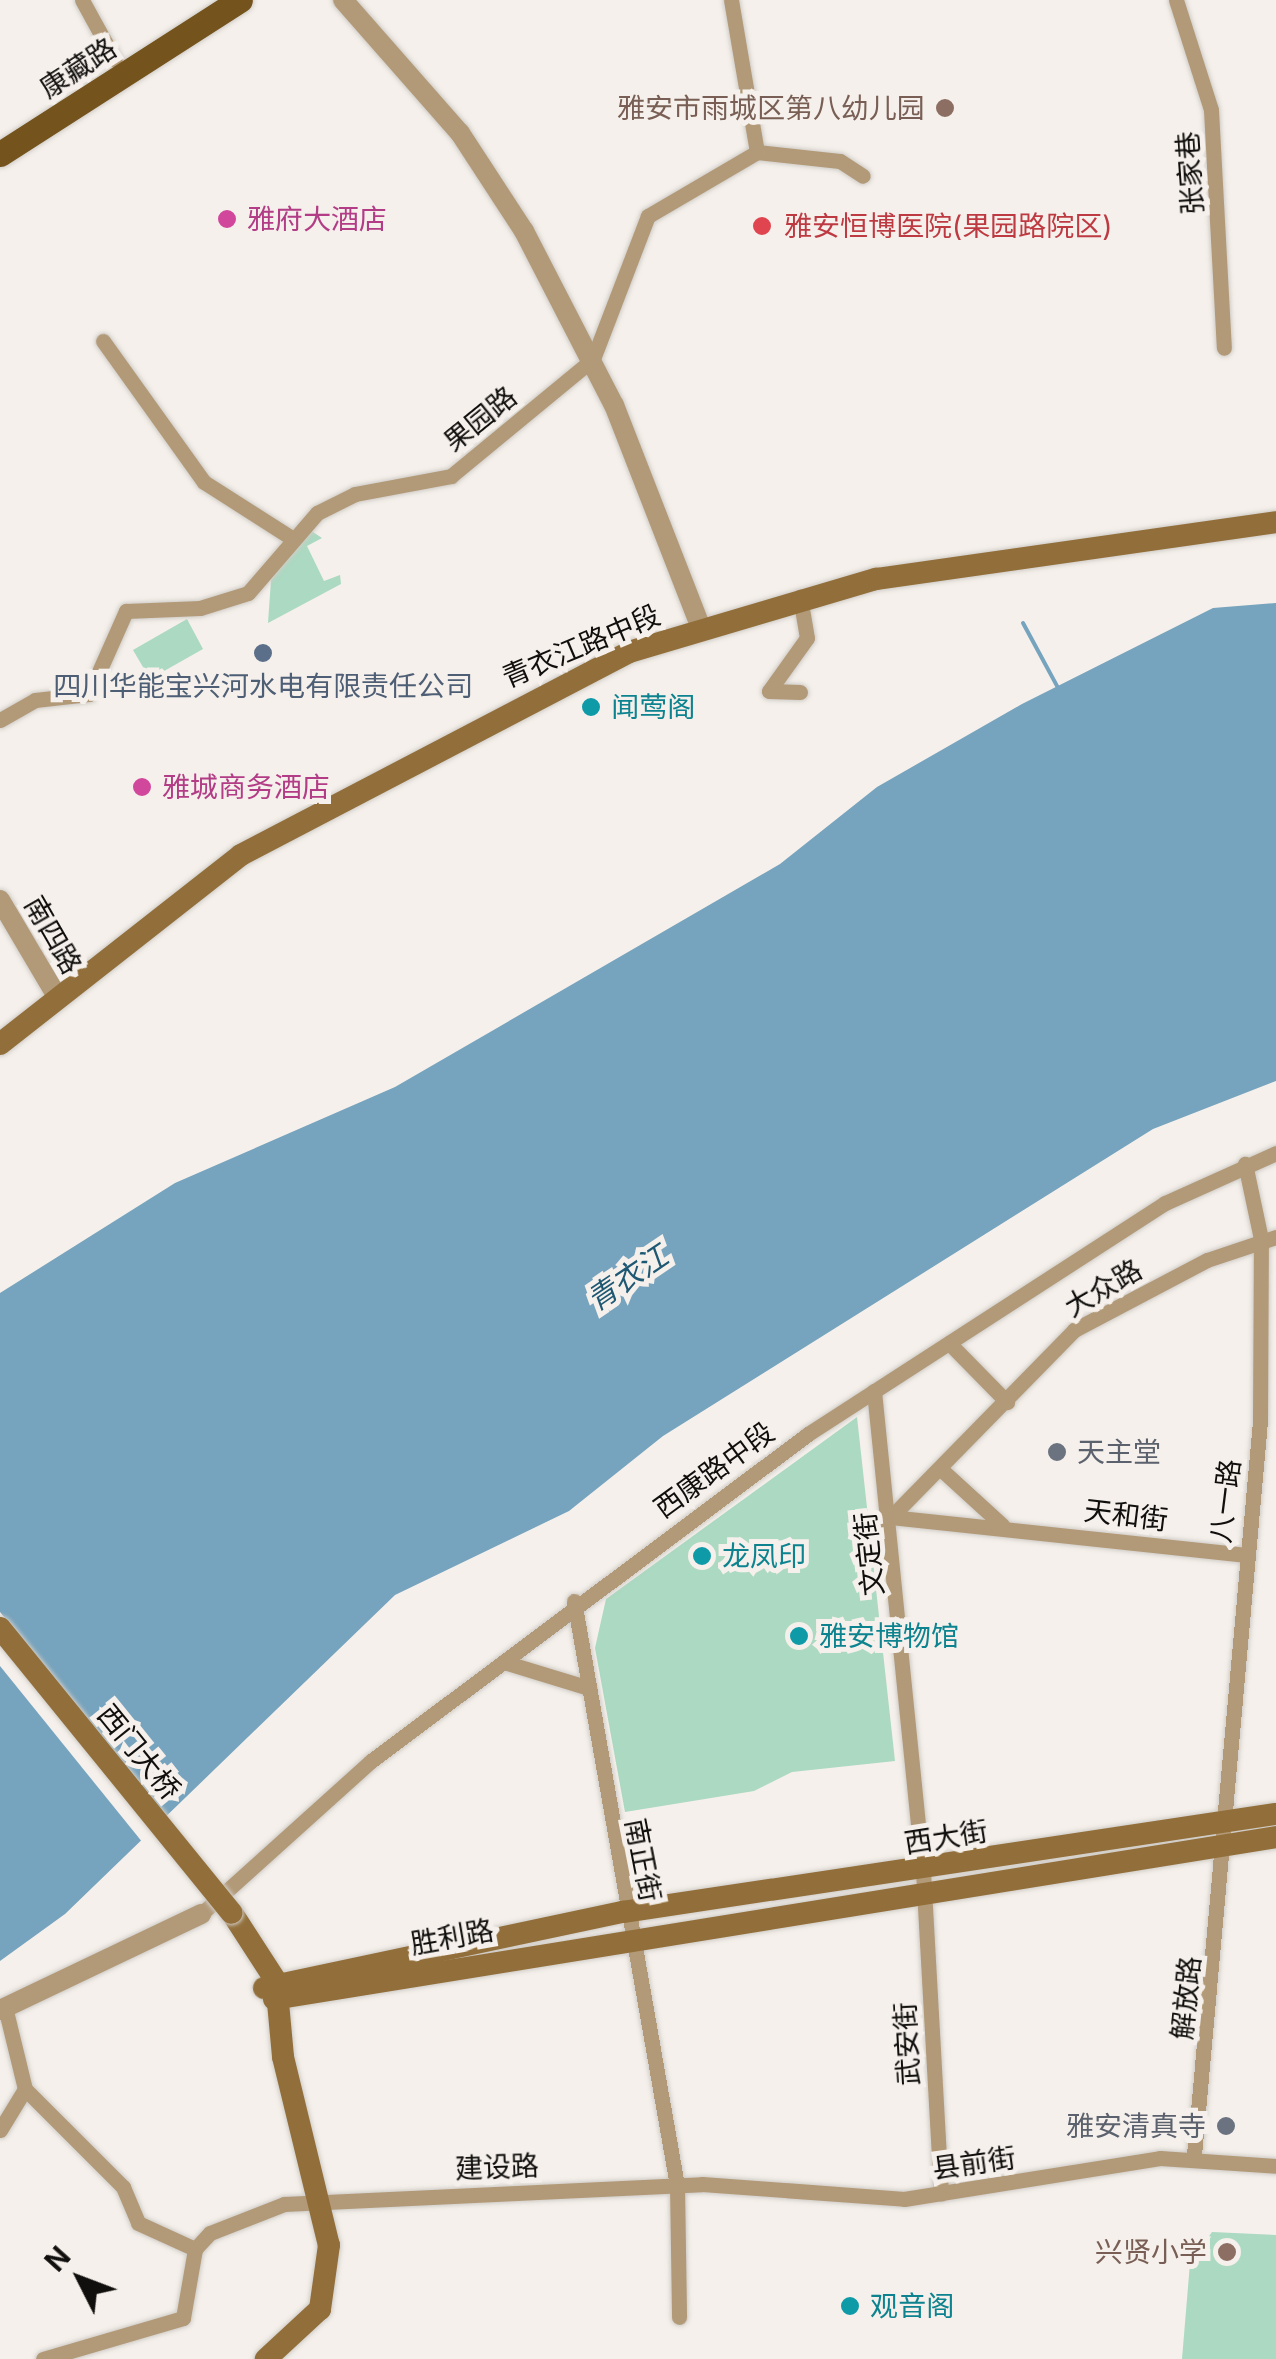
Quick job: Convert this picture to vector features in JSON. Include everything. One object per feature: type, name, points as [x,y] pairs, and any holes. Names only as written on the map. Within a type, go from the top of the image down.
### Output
[{"type":"main road","name":"康藏路","points":[[0,134],[208,0]]},
{"type":"main road","name":"康藏路","points":[[0,154],[240,0]]},
{"type":"main road","name":"青衣江路中段","points":[[0,1044],[315,809],[600,664],[800,598],[1276,522]]},
{"type":"main road","name":"西门大桥","points":[[0,1628],[220,1911]]},
{"type":"main road","name":"西门大桥","points":[[0,1650],[220,1911]]},
{"type":"main road","name":"西大街","points":[[1224,1834],[1276,1814]]},
{"type":"main road","name":"西大街","points":[[640,1934],[923,1881],[1224,1834],[1276,1836]]},
{"type":"main road","name":"西大街","points":[[624,1912],[923,1881]]},
{"type":"main road","points":[[220,1911],[271,1989],[329,2245],[320,2310],[266,2359]]},
{"type":"main road","name":"胜利路","points":[[271,1989],[624,1912]]},
{"type":"main road","name":"胜利路","points":[[271,1989],[640,1934]]},
{"type":"street","points":[[82,0],[115,60]]},
{"type":"street","points":[[342,0],[460,133],[593,359],[702,628]]},
{"type":"street","points":[[731,0],[757,152],[840,161],[863,176]]},
{"type":"street","name":"张家巷","points":[[1176,0],[1211,110],[1224,348]]},
{"type":"street","name":"果园路","points":[[0,720],[35,700],[88,694],[126,611],[200,608],[248,593],[317,512],[355,494],[450,476],[593,359],[648,216],[757,152]]},
{"type":"street","points":[[103,341],[204,482],[293,540]]},
{"type":"street","points":[[800,598],[807,638],[769,691],[800,692]]},
{"type":"street","name":"南四路","points":[[0,900],[58,998]]},
{"type":"street","name":"西康路中段","points":[[220,1911],[343,1785],[504,1662],[574,1601],[874,1391],[1164,1203],[1276,1153]]},
{"type":"street","name":"八一路","points":[[1224,1834],[1244,1556],[1260,1421],[1268,1238],[1245,1164]]},
{"type":"street","name":"大众路","points":[[891,1517],[944,1472],[1074,1330],[1268,1238]]},
{"type":"street","points":[[948,1343],[1008,1402]]},
{"type":"street","name":"文定街","points":[[874,1391],[891,1517],[923,1881]]},
{"type":"street","points":[[944,1472],[1002,1525]]},
{"type":"street","name":"天和街","points":[[891,1517],[1002,1525],[1244,1556]]},
{"type":"street","name":"南正街","points":[[574,1601],[624,1912],[640,1934],[677,2185],[679,2317]]},
{"type":"street","points":[[504,1662],[588,1688]]},
{"type":"street","name":"解放路","points":[[1194,2155],[1224,1834]]},
{"type":"street","name":"武安街","points":[[923,1881],[941,2194]]},
{"type":"street","points":[[44,2359],[183,2318],[196,2249],[138,2224],[124,2187],[25,2089],[3,2008],[220,1911]]},
{"type":"street","points":[[0,2130],[25,2089]]},
{"type":"street","name":"县前街","points":[[677,2185],[941,2194],[1194,2155],[1276,2166]]},
{"type":"street","name":"建设路","points":[[196,2249],[210,2233],[319,2200],[677,2185]]},
{"type":"green space","points":[[307,528],[322,538],[307,546],[324,581],[340,575],[341,584],[268,623],[271,580]]},
{"type":"green space","points":[[187,619],[203,649],[150,679],[133,650]]},
{"type":"green space","points":[[857,1417],[895,1761],[792,1772],[754,1791],[625,1812],[595,1648],[606,1599]]},
{"type":"green space","points":[[1212,2232],[1276,2235],[1276,2359],[1182,2359],[1190,2263]]},
{"type":"water","name":"青衣江","points":[[1276,603],[1276,1081],[1153,1129],[663,1436],[569,1511],[395,1595],[65,1914],[0,1961],[0,1293],[175,1183],[395,1087],[780,864],[877,787],[1022,704],[1213,608]]},
{"type":"pier","points":[[0,1612],[169,1821],[143,1843],[0,1666]]},
{"type":"waterway","points":[[1023,623],[1057,686]]},
{"type":"place","name":"雅安市雨城区第八幼儿园","points":[[945,108]]},
{"type":"place","name":"雅府大酒店","points":[[227,219]]},
{"type":"place","name":"雅安恒博医院(果园路院区)","points":[[762,226]]},
{"type":"place","name":"四川华能宝兴河水电有限责任公司","points":[[263,653]]},
{"type":"place","name":"闻莺阁","points":[[591,707]]},
{"type":"place","name":"雅城商务酒店","points":[[142,787]]},
{"type":"place","name":"天主堂","points":[[1057,1452]]},
{"type":"place","name":"龙凤印","points":[[702,1556]]},
{"type":"place","name":"雅安博物馆","points":[[799,1636]]},
{"type":"place","name":"雅安清真寺","points":[[1226,2126]]},
{"type":"place","name":"兴贤小学","points":[[1227,2252]]},
{"type":"place","name":"观音阁","points":[[850,2306]]}]
